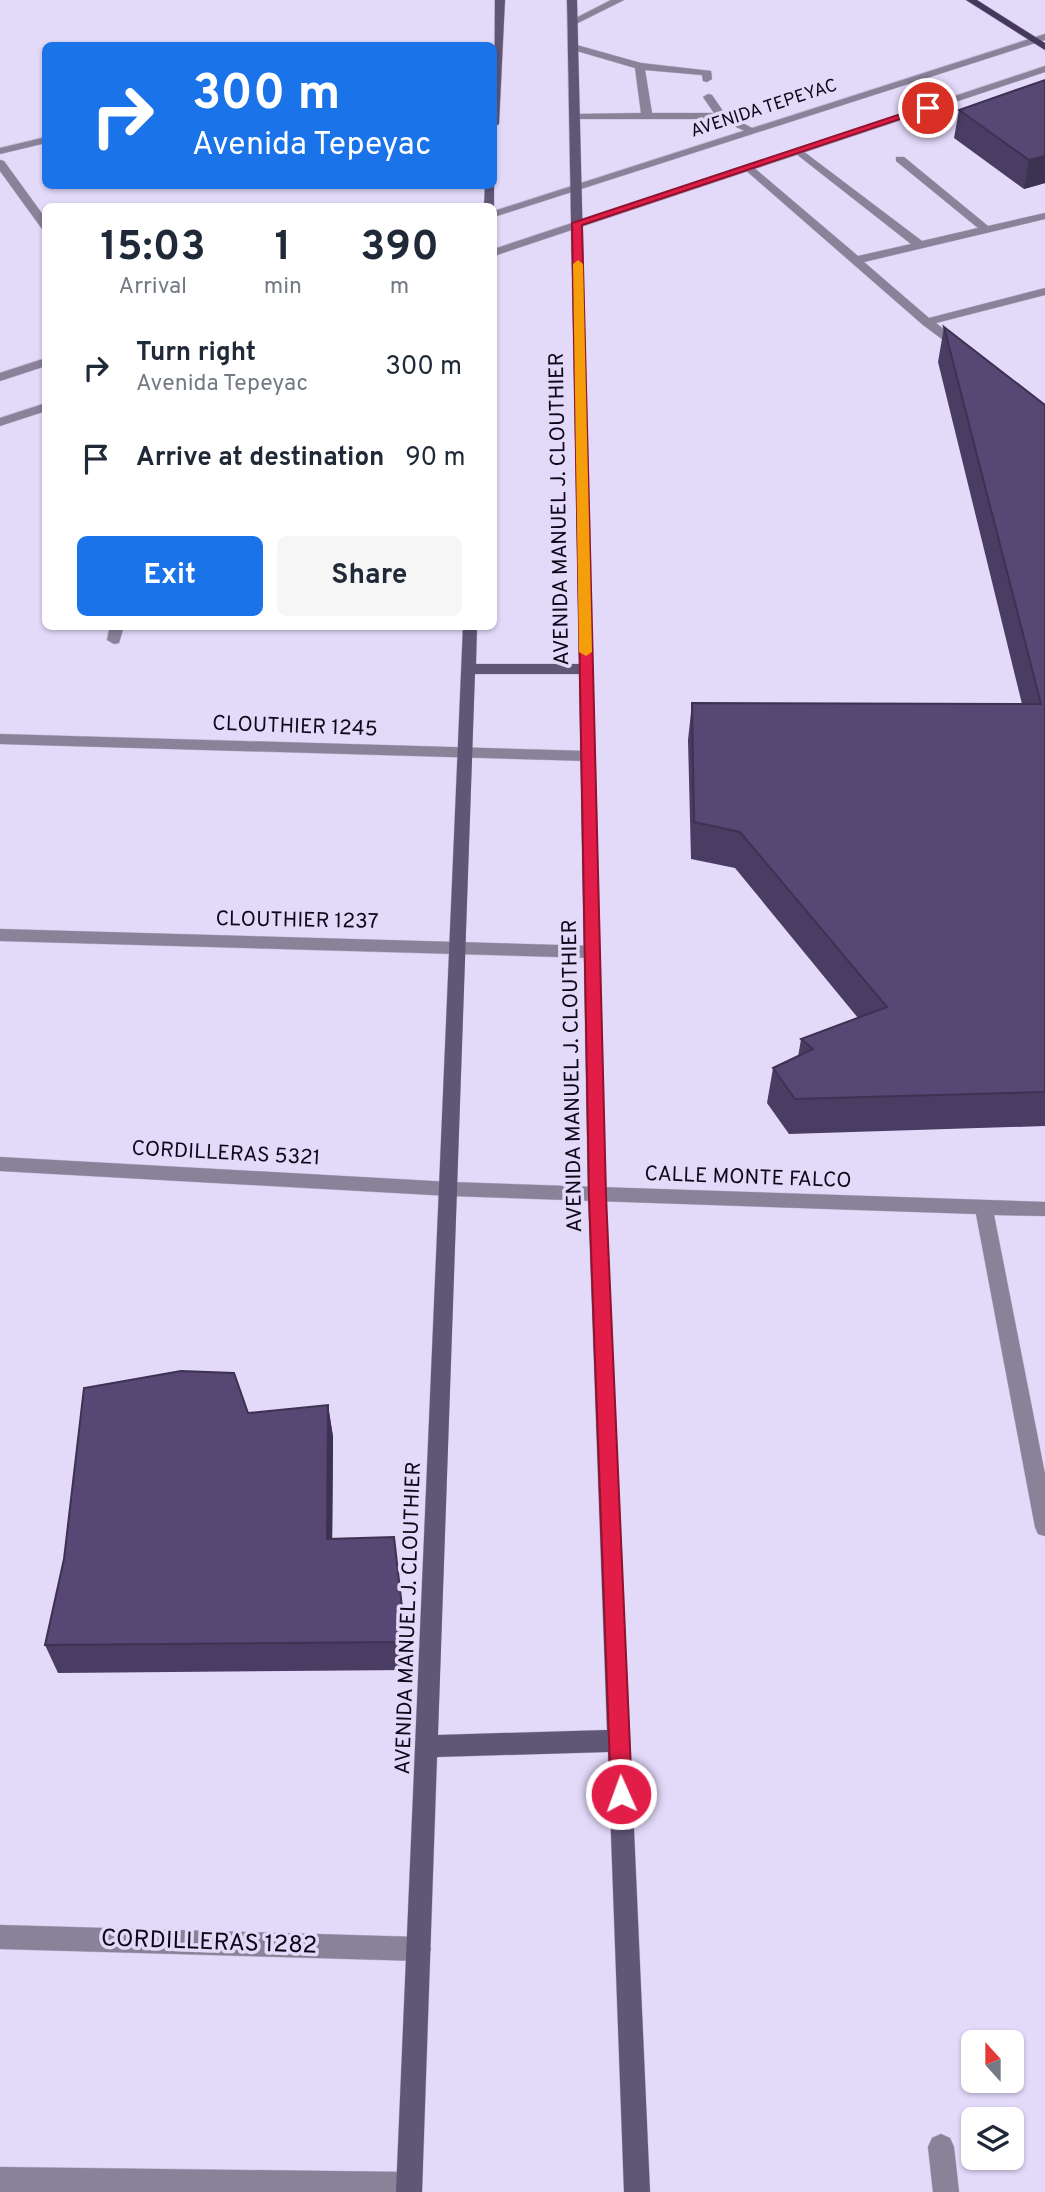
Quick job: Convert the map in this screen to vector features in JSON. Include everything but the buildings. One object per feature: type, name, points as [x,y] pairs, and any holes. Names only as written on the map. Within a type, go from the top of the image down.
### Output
[{"type":"main road","points":[[497,62],[500,0]]},
{"type":"main road","name":"AVENIDA MANUEL J. CLOUTHIER","points":[[572,0],[597,1195],[637,2192]]},
{"type":"main road","points":[[971,0],[1040,39],[1045,47]]},
{"type":"main road","name":"AVENIDA MANUEL J. CLOUTHIER","points":[[409,2188],[470,630]]},
{"type":"main road","points":[[468,669],[586,669]]},
{"type":"main road","points":[[427,1746],[619,1741]]},
{"type":"street","points":[[573,22],[620,0]]},
{"type":"street","name":"AVENIDA TEPEYAC","points":[[497,213],[1040,39]]},
{"type":"street","points":[[573,47],[640,66],[707,73],[707,79]]},
{"type":"street","points":[[640,66],[646,118]]},
{"type":"street","points":[[497,252],[1045,69]]},
{"type":"street","points":[[708,97],[721,116]]},
{"type":"street","points":[[576,117],[721,116],[753,131]]},
{"type":"street","points":[[0,151],[42,141]]},
{"type":"street","points":[[799,151],[918,244]]},
{"type":"street","points":[[900,159],[985,229]]},
{"type":"street","points":[[0,163],[42,221]]},
{"type":"street","points":[[748,168],[927,322],[970,354]]},
{"type":"street","points":[[857,260],[1045,216]]},
{"type":"street","points":[[927,322],[1045,291]]},
{"type":"street","points":[[0,377],[42,363]]},
{"type":"street","points":[[0,422],[42,408]]},
{"type":"street","name":"CLOUTHIER 1245","points":[[0,739],[465,754],[588,755]]},
{"type":"street","name":"CLOUTHIER 1237","points":[[0,935],[593,952]]},
{"type":"street","name":"CORDILLERAS 5321","points":[[0,1164],[450,1189]]},
{"type":"street","name":"CALLE MONTE FALCO","points":[[450,1189],[1045,1209]]},
{"type":"street","points":[[984,1209],[1045,1527]]},
{"type":"street","name":"CORDILLERAS 1282","points":[[0,1937],[419,1949]]},
{"type":"street","points":[[941,2147],[946,2192]]},
{"type":"street","points":[[0,2180],[409,2188]]},
{"type":"slow traffic","points":[[578,264],[586,652]]},
{"type":"route","points":[[621,1794],[597,1195],[577,223],[928,108]]}]
